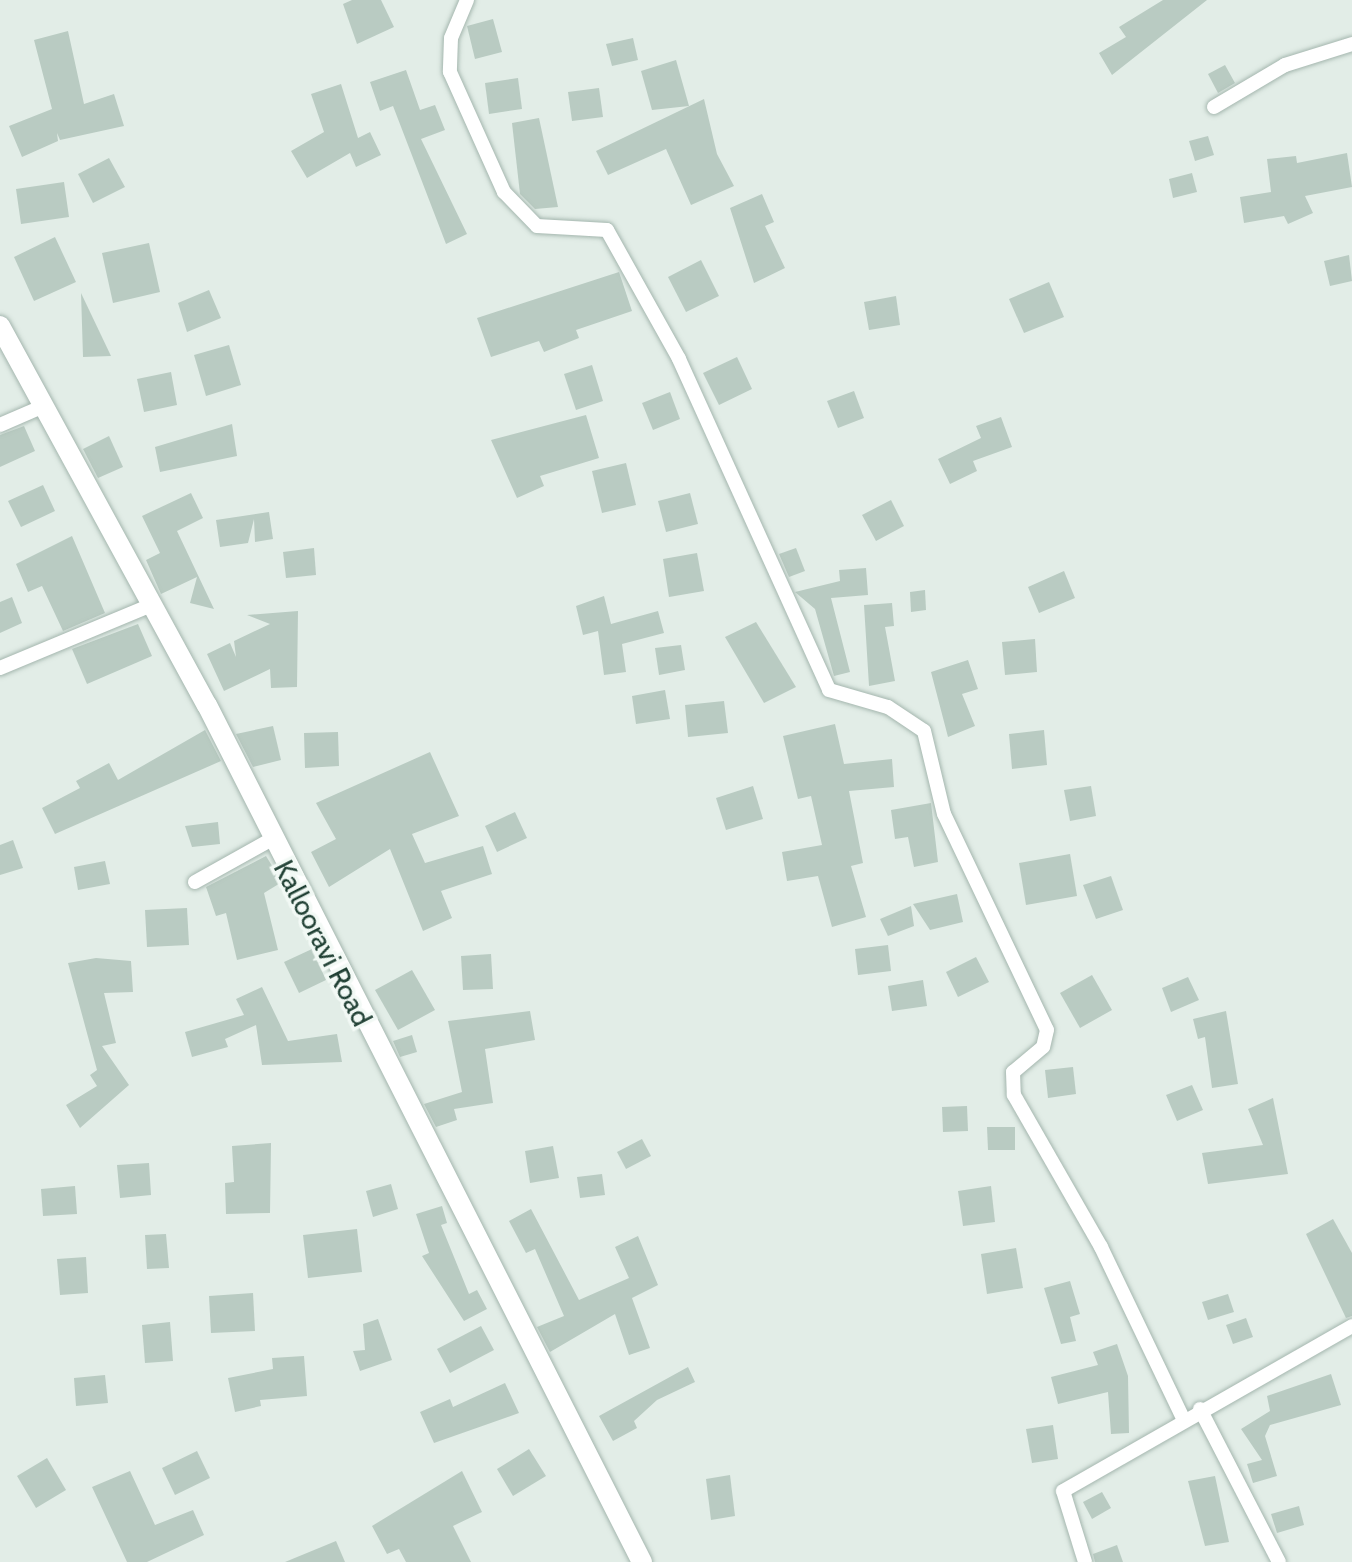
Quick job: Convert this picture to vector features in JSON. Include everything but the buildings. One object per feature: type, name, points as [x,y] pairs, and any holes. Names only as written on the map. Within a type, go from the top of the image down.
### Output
[{"type":"main road","name":"Kallooravi Road","points":[[0,326],[151,605],[642,1562]]},
{"type":"street","points":[[467,0],[451,38],[450,72],[504,192],[537,226],[607,230],[679,359],[829,690],[888,707],[924,731],[944,814],[1047,1030],[1043,1047],[1013,1072],[1014,1095],[1101,1247],[1183,1418]]},
{"type":"street","points":[[1214,107],[1285,65],[1352,44]]},
{"type":"street","points":[[0,425],[44,406]]},
{"type":"street","points":[[0,668],[151,605]]},
{"type":"street","points":[[195,882],[270,840]]},
{"type":"street","points":[[1085,1562],[1063,1491],[1183,1418],[1352,1326]]},
{"type":"street","points":[[1200,1409],[1279,1562]]}]
